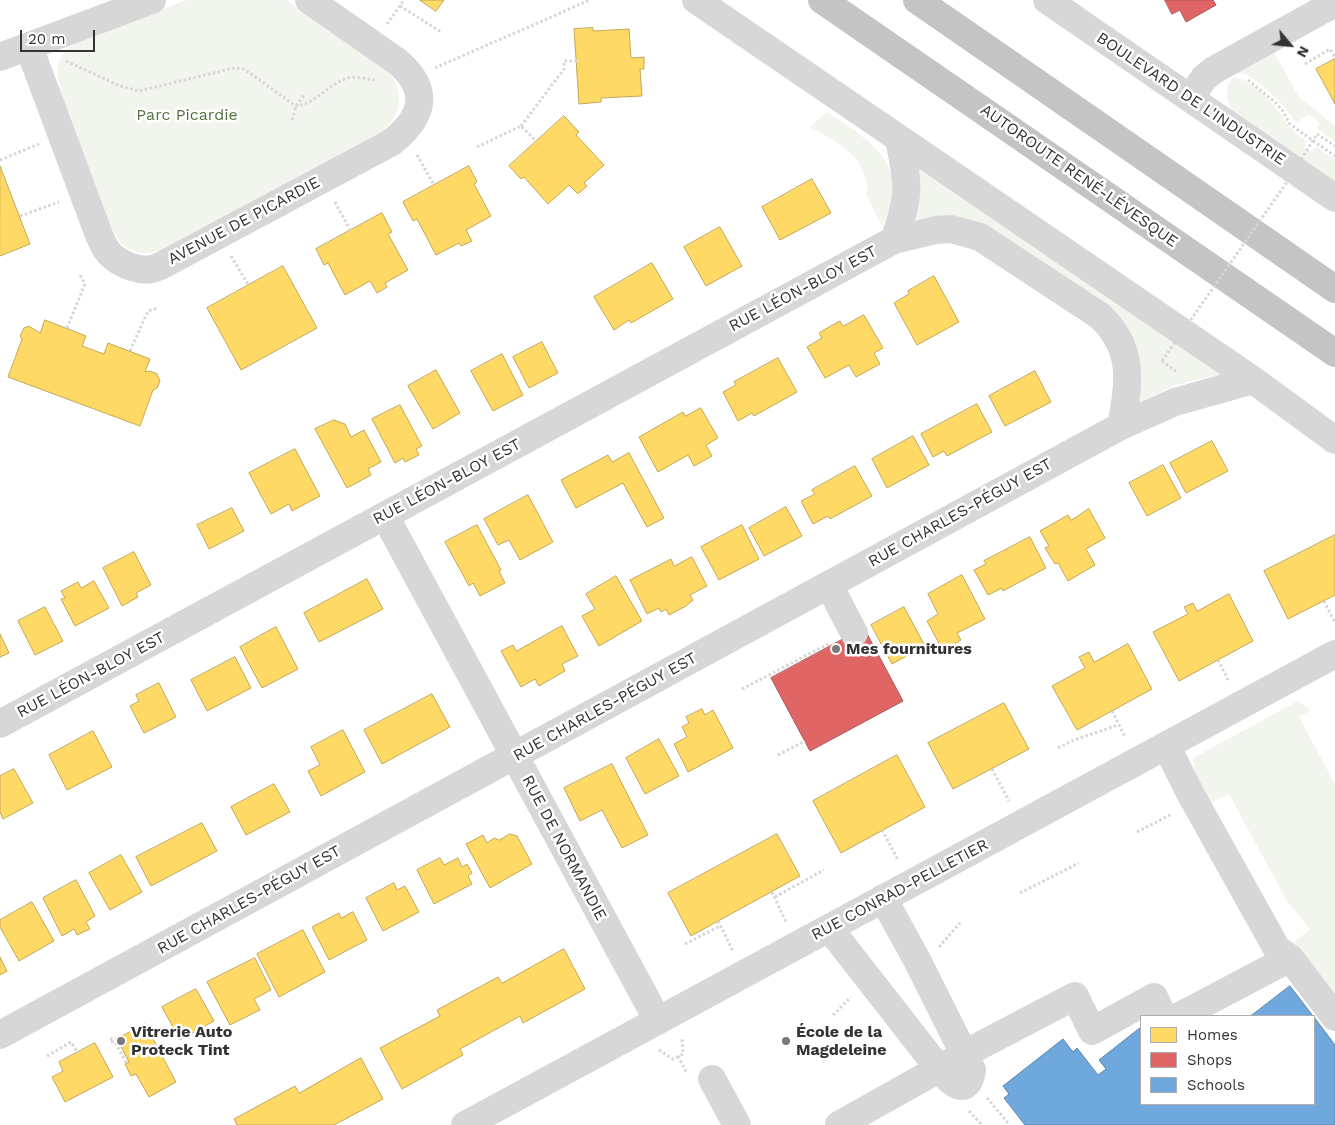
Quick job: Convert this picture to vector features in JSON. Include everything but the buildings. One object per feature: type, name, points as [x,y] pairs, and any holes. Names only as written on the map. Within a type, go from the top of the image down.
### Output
[{"type":"highway","name":"AUTOROUTE RENÉ-LÉVESQUE","points":[[822,0],[1335,352]]},
{"type":"highway","points":[[917,0],[1335,289]]},
{"type":"street","points":[[0,57],[152,0]]},
{"type":"street","name":"AVENUE DE PICARDIE","points":[[29,47],[106,250],[114,258],[128,266],[148,269],[162,265],[392,142],[405,132],[413,121],[419,105],[418,92],[412,77],[398,62],[309,0]]},
{"type":"street","points":[[696,0],[1253,380],[1335,440]]},
{"type":"street","name":"BOULEVARD DE L'INDUSTRIE","points":[[1047,0],[1335,198]]},
{"type":"street","points":[[1190,98],[1204,78],[1214,70],[1335,2]]},
{"type":"street","points":[[894,240],[906,204],[908,188],[899,140]]},
{"type":"street","name":"RUE LÉON-BLOY EST","points":[[0,724],[894,240],[921,232],[951,230],[980,237],[1110,324],[1118,338],[1128,365],[1126,399],[1121,426]]},
{"type":"street","name":"RUE CHARLES-PÉGUY EST","points":[[0,1035],[1121,426],[1175,402],[1253,380]]},
{"type":"street","name":"RUE DE NORMANDIE","points":[[385,516],[658,1021]]},
{"type":"street","points":[[829,585],[853,632]]},
{"type":"street","name":"RUE CONRAD-PELLETIER","points":[[466,1125],[883,898],[1167,747],[1335,654]]},
{"type":"street","points":[[1167,747],[1195,802],[1277,949],[1290,958],[1335,1017]]},
{"type":"street","points":[[828,928],[940,1070],[952,1083],[957,1086],[963,1086],[971,1077],[972,1070],[919,963],[883,898]]},
{"type":"street","points":[[1182,1015],[1290,958]]},
{"type":"street","points":[[964,1055],[1075,996],[1092,1031],[1154,997],[1163,1015]]},
{"type":"street","points":[[839,1125],[940,1070]]},
{"type":"street","points":[[712,1079],[737,1125]]},
{"type":"path","points":[[428,71],[590,0]]},
{"type":"path","points":[[400,6],[441,32]]},
{"type":"path","points":[[1305,64],[1335,47]]},
{"type":"path","points":[[1330,49],[1335,57]]},
{"type":"path","points":[[61,59],[120,86],[139,91],[234,68],[244,69],[296,106]]},
{"type":"path","points":[[477,147],[521,126],[564,68],[564,61],[577,61]]},
{"type":"path","name":"BOULEVARD DE L'INDUSTRIE","points":[[1241,76],[1248,79],[1275,102],[1290,124],[1335,156]]},
{"type":"path","points":[[296,106],[307,103],[345,79],[355,78],[380,81]]},
{"type":"path","points":[[292,120],[296,106],[305,94]]},
{"type":"path","points":[[521,126],[536,141]]},
{"type":"path","points":[[405,132],[434,185]]},
{"type":"path","points":[[1182,376],[1162,361],[1287,182],[1317,134],[1335,146]]},
{"type":"path","points":[[0,160],[62,135]]},
{"type":"path","points":[[323,179],[350,230]]},
{"type":"path","points":[[20,216],[83,193]]},
{"type":"path","points":[[219,235],[248,286]]},
{"type":"path","points":[[66,328],[85,284],[79,273]]},
{"type":"path","points":[[130,352],[148,311],[158,308]]},
{"type":"path","points":[[1324,601],[1335,623]]},
{"type":"path","points":[[742,690],[853,632]]},
{"type":"path","points":[[1218,660],[1229,683]]},
{"type":"path","points":[[1112,711],[1126,738]]},
{"type":"path","points":[[1058,748],[1074,740],[1118,725]]},
{"type":"path","points":[[778,756],[805,741]]},
{"type":"path","points":[[992,769],[1009,801]]},
{"type":"path","points":[[1137,832],[1195,802]]},
{"type":"path","points":[[882,830],[898,861]]},
{"type":"path","points":[[1020,892],[1079,863]]},
{"type":"path","points":[[775,897],[824,870]]},
{"type":"path","points":[[772,892],[786,922]]},
{"type":"path","points":[[718,921],[733,951]]},
{"type":"path","points":[[938,948],[960,923]]},
{"type":"path","points":[[685,944],[720,926]]},
{"type":"path","points":[[833,1015],[852,996]]},
{"type":"path","points":[[656,1048],[673,1059],[683,1054],[681,1034]]},
{"type":"path","points":[[124,1036],[110,1041],[116,1042],[126,1064]]},
{"type":"path","points":[[47,1056],[71,1042],[78,1053]]},
{"type":"path","points":[[980,1097],[986,1096],[1008,1123],[1007,1125]]},
{"type":"path","points":[[971,1103],[968,1109],[982,1125]]},
{"type":"green space","name":"Parc Picardie","points":[[187,0],[286,0],[390,73],[398,88],[398,109],[384,130],[164,249],[148,253],[139,252],[124,246],[117,237],[100,201],[62,97],[58,79],[59,64],[65,52],[79,40]]},
{"type":"green space","points":[[1274,52],[1299,97],[1335,126],[1335,142],[1317,128],[1319,124],[1315,117],[1308,115],[1296,123],[1282,104],[1261,85],[1246,74],[1236,73]]},
{"type":"green space","points":[[1233,77],[1251,84],[1266,97],[1297,134],[1307,142],[1304,147],[1311,152],[1316,147],[1335,159],[1335,181],[1234,113],[1227,95],[1228,86]]},
{"type":"green space","points":[[827,112],[872,145],[883,158],[891,172],[894,188],[891,206],[882,226],[866,194],[867,183],[857,161],[836,142],[810,127]]},
{"type":"green space","points":[[916,168],[1223,374],[1176,385],[1134,405],[1137,351],[936,217],[917,220],[915,216]]},
{"type":"green space","points":[[1298,701],[1311,710],[1299,717],[1335,784],[1335,995],[1294,942],[1310,929],[1287,901],[1229,794],[1210,803],[1196,777],[1193,758]]},
{"type":"place","name":"Mes fournitures","points":[[836,649]]},
{"type":"place","name":"Vitrerie Auto Proteck Tint","points":[[121,1041]]},
{"type":"place","name":"École de la Magdeleine","points":[[786,1041]]}]
